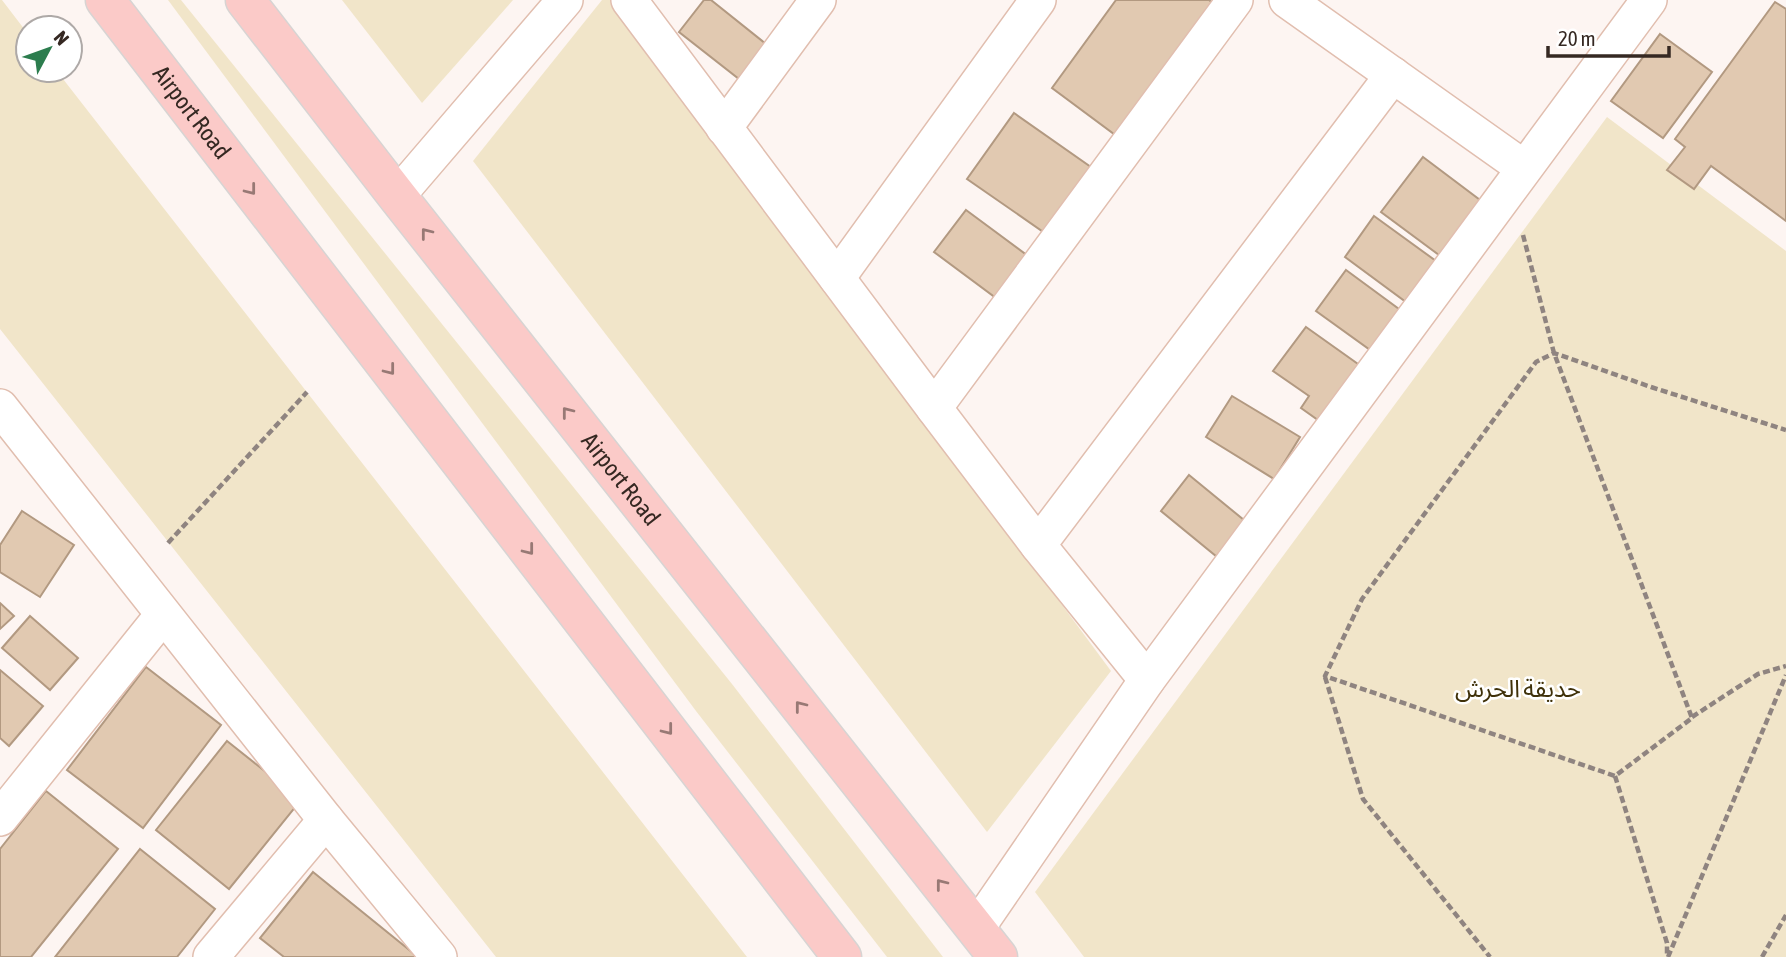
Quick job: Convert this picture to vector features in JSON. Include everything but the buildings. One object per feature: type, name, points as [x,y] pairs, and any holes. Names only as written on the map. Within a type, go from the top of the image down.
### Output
[{"type":"main road","name":"Airport Road","points":[[105,0],[842,957]]},
{"type":"main road","name":"Airport Road","points":[[245,0],[987,943]]},
{"type":"street","points":[[397,196],[565,0]]},
{"type":"street","points":[[629,0],[1038,545],[1147,680]]},
{"type":"street","points":[[724,128],[818,0]]},
{"type":"street","points":[[837,278],[1038,0]]},
{"type":"street","points":[[934,408],[1235,0]]},
{"type":"street","points":[[1287,0],[1393,75],[1517,178]]},
{"type":"street","points":[[987,943],[1147,680],[1649,0]]},
{"type":"street","points":[[1038,545],[1393,75]]},
{"type":"street","points":[[0,407],[326,820],[439,957]]},
{"type":"street","points":[[0,818],[163,615]]},
{"type":"street","points":[[211,957],[326,820]]},
{"type":"path","points":[[1517,178],[1554,353],[1692,718]]},
{"type":"path","points":[[1490,957],[1363,799],[1325,676],[1362,599],[1536,362],[1554,353],[1786,430]]},
{"type":"path","points":[[168,542],[307,392]]},
{"type":"path","points":[[1615,776],[1692,718],[1758,674],[1786,666]]},
{"type":"path","points":[[1668,957],[1786,674]]},
{"type":"path","points":[[1325,676],[1615,776]]},
{"type":"path","points":[[1615,776],[1667,943],[1668,957]]},
{"type":"path","points":[[1762,957],[1786,915]]},
{"type":"green space","points":[[2,0],[14,16],[14,84],[67,84],[747,957],[496,957],[0,329]]},
{"type":"green space","points":[[168,0],[181,0],[732,684],[943,957],[887,957],[696,711]]},
{"type":"green space","points":[[342,0],[513,0],[422,103]]},
{"type":"green space","points":[[602,0],[614,0],[1111,671],[987,832],[473,161]]},
{"type":"green space","name":"حديقة الحرش","points":[[1607,117],[1786,251],[1786,957],[1084,957],[1035,892]]}]
